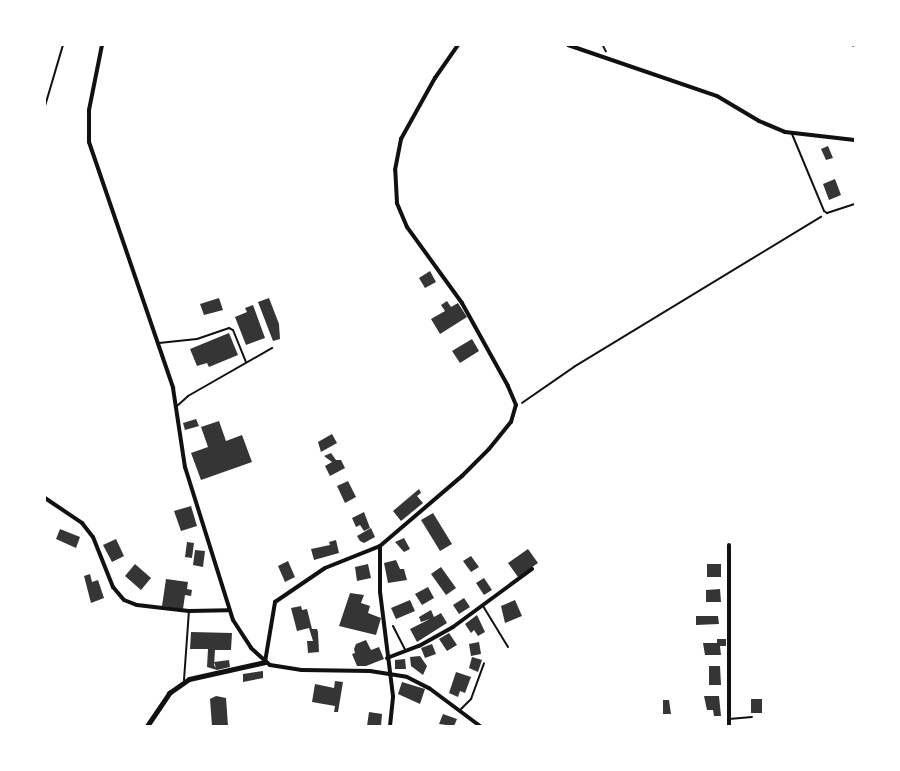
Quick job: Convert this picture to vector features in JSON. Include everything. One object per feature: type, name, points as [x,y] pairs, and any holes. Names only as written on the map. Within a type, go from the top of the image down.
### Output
[{"type":"street","points":[[102,45],[89,110],[89,142],[173,388],[185,466],[213,550],[228,610],[246,642],[265,663]]},
{"type":"street","points":[[265,663],[275,602],[326,568],[380,546],[462,476],[489,449],[511,422],[516,405],[508,386],[462,303],[407,227],[396,202],[395,170],[401,139],[435,78],[458,45]]},
{"type":"street","points":[[568,45],[723,98],[764,124],[792,134],[855,140]]},
{"type":"street","points":[[45,498],[82,523],[93,537],[109,580],[120,596],[137,605],[189,611],[228,610]]},
{"type":"street","points":[[729,545],[729,726]]},
{"type":"street","points":[[380,546],[380,592],[393,696],[390,726]]},
{"type":"street","points":[[387,658],[453,627],[532,570]]},
{"type":"street","points":[[147,726],[169,693],[184,682],[265,663],[302,670],[353,670],[416,681],[480,726]]},
{"type":"lane","points":[[45,106],[63,45]]},
{"type":"lane","points":[[792,134],[817,197],[827,213],[855,204]]},
{"type":"lane","points":[[157,344],[197,339],[229,328],[233,330],[246,363]]},
{"type":"lane","points":[[176,407],[188,396],[272,348]]},
{"type":"lane","points":[[482,605],[508,647]]},
{"type":"lane","points":[[184,682],[189,611]]},
{"type":"lane","points":[[393,626],[405,651]]},
{"type":"lane","points":[[459,711],[471,699],[484,663]]},
{"type":"lane","points":[[729,719],[752,717]]},
{"type":"path","points":[[516,405],[695,292],[827,213]]},
{"type":"building","points":[[828,146],[833,158],[826,160],[821,149]]},
{"type":"building","points":[[835,179],[841,195],[829,200],[823,184]]},
{"type":"building","points":[[430,271],[436,282],[425,288],[419,278]]},
{"type":"building","points":[[219,298],[223,310],[204,315],[200,304]]},
{"type":"building","points":[[269,298],[279,324],[280,339],[273,341],[258,302]]},
{"type":"building","points":[[447,301],[451,307],[458,303],[467,317],[440,334],[431,319],[445,311],[441,305]]},
{"type":"building","points":[[253,305],[265,338],[246,345],[235,317],[247,312],[245,308]]},
{"type":"building","points":[[229,333],[238,355],[209,367],[207,363],[197,366],[190,349]]},
{"type":"building","points":[[472,339],[479,351],[460,363],[452,351]]},
{"type":"building","points":[[196,419],[199,426],[185,430],[183,423]]},
{"type":"building","points":[[219,421],[226,441],[242,435],[252,462],[201,480],[191,453],[208,447],[201,427]]},
{"type":"building","points":[[332,434],[337,443],[321,452],[318,442]]},
{"type":"building","points":[[331,453],[336,460],[341,460],[345,468],[330,476],[325,466],[332,462],[324,456]]},
{"type":"building","points":[[348,481],[356,497],[345,503],[337,486]]},
{"type":"building","points":[[419,489],[421,493],[417,496],[423,503],[401,521],[393,511]]},
{"type":"building","points":[[191,506],[197,526],[181,531],[174,511]]},
{"type":"building","points":[[364,512],[370,528],[364,531],[360,525],[356,527],[352,518]]},
{"type":"building","points":[[433,513],[452,544],[440,551],[421,520]]},
{"type":"building","points":[[371,528],[375,537],[364,543],[360,541],[357,536]]},
{"type":"building","points":[[60,529],[80,537],[76,548],[56,539]]},
{"type":"building","points":[[404,538],[410,549],[404,552],[395,542]]},
{"type":"building","points":[[116,539],[124,556],[112,562],[103,545]]},
{"type":"building","points":[[336,540],[339,553],[314,560],[311,549],[330,545],[329,542]]},
{"type":"building","points":[[187,542],[194,543],[192,558],[185,557]]},
{"type":"building","points":[[528,549],[538,563],[518,577],[508,563]]},
{"type":"building","points":[[195,550],[205,551],[203,567],[193,565]]},
{"type":"building","points":[[471,556],[479,567],[471,572],[463,561]]},
{"type":"building","points":[[396,560],[400,569],[404,569],[407,580],[388,583],[384,563]]},
{"type":"building","points":[[288,561],[295,577],[285,582],[278,566]]},
{"type":"building","points":[[135,564],[151,578],[141,590],[125,576]]},
{"type":"building","points":[[368,564],[371,578],[357,581],[355,567]]},
{"type":"building","points":[[707,564],[721,564],[721,577],[707,577]]},
{"type":"building","points":[[441,567],[456,588],[446,595],[431,574]]},
{"type":"building","points":[[90,574],[92,582],[98,580],[104,598],[91,603],[84,576]]},
{"type":"building","points":[[484,578],[492,590],[484,595],[476,583]]},
{"type":"building","points":[[166,579],[188,582],[187,589],[192,590],[191,596],[185,595],[183,609],[162,606]]},
{"type":"building","points":[[428,587],[434,598],[422,605],[415,594]]},
{"type":"building","points":[[720,589],[721,602],[706,602],[706,590]]},
{"type":"building","points":[[350,593],[364,595],[361,603],[370,606],[368,613],[381,618],[376,635],[339,626]]},
{"type":"building","points":[[464,598],[470,607],[459,614],[453,605]]},
{"type":"building","points":[[410,600],[415,611],[396,619],[391,608]]},
{"type":"building","points":[[515,600],[522,616],[505,623],[501,606]]},
{"type":"building","points":[[301,606],[302,610],[307,609],[312,629],[317,629],[319,652],[308,653],[307,641],[313,641],[309,628],[297,631],[291,608]]},
{"type":"building","points":[[431,610],[434,617],[441,613],[447,623],[417,642],[410,629],[430,619],[421,622],[419,617]]},
{"type":"building","points":[[477,615],[485,632],[478,636],[474,630],[471,633],[465,624]]},
{"type":"building","points":[[696,616],[718,616],[719,624],[696,625]]},
{"type":"building","points":[[191,632],[232,633],[231,650],[215,650],[214,662],[229,660],[230,667],[217,670],[207,667],[208,649],[190,649]]},
{"type":"building","points":[[449,633],[457,645],[447,651],[439,639]]},
{"type":"building","points":[[717,639],[726,639],[726,646],[720,646],[721,655],[705,655],[703,643],[717,643]]},
{"type":"building","points":[[366,640],[371,650],[379,647],[384,659],[366,666],[357,666],[352,654],[355,653],[356,644]]},
{"type":"building","points":[[479,642],[481,654],[471,656],[469,644]]},
{"type":"building","points":[[432,644],[436,654],[425,658],[421,648]]},
{"type":"building","points":[[420,656],[427,666],[423,675],[411,666],[410,657]]},
{"type":"building","points":[[472,657],[482,660],[478,672],[469,668]]},
{"type":"building","points":[[405,659],[406,669],[395,669],[395,660]]},
{"type":"building","points":[[709,666],[720,666],[721,685],[709,685]]},
{"type":"building","points":[[263,671],[263,678],[243,682],[243,674]]},
{"type":"building","points":[[456,672],[471,677],[465,693],[460,691],[458,697],[449,693]]},
{"type":"building","points":[[335,681],[343,682],[338,712],[334,712],[335,706],[312,702],[315,684],[334,688]]},
{"type":"building","points":[[402,682],[425,689],[420,704],[398,694]]},
{"type":"building","points":[[216,696],[226,698],[228,726],[212,726],[210,699]]},
{"type":"building","points":[[704,696],[719,696],[721,716],[714,716],[713,710],[707,710]]},
{"type":"building","points":[[751,699],[762,699],[762,713],[751,713]]},
{"type":"building","points":[[663,700],[669,700],[671,714],[663,714]]},
{"type":"building","points":[[369,712],[382,714],[381,726],[367,726]]},
{"type":"building","points":[[443,714],[457,719],[454,726],[439,724]]}]
